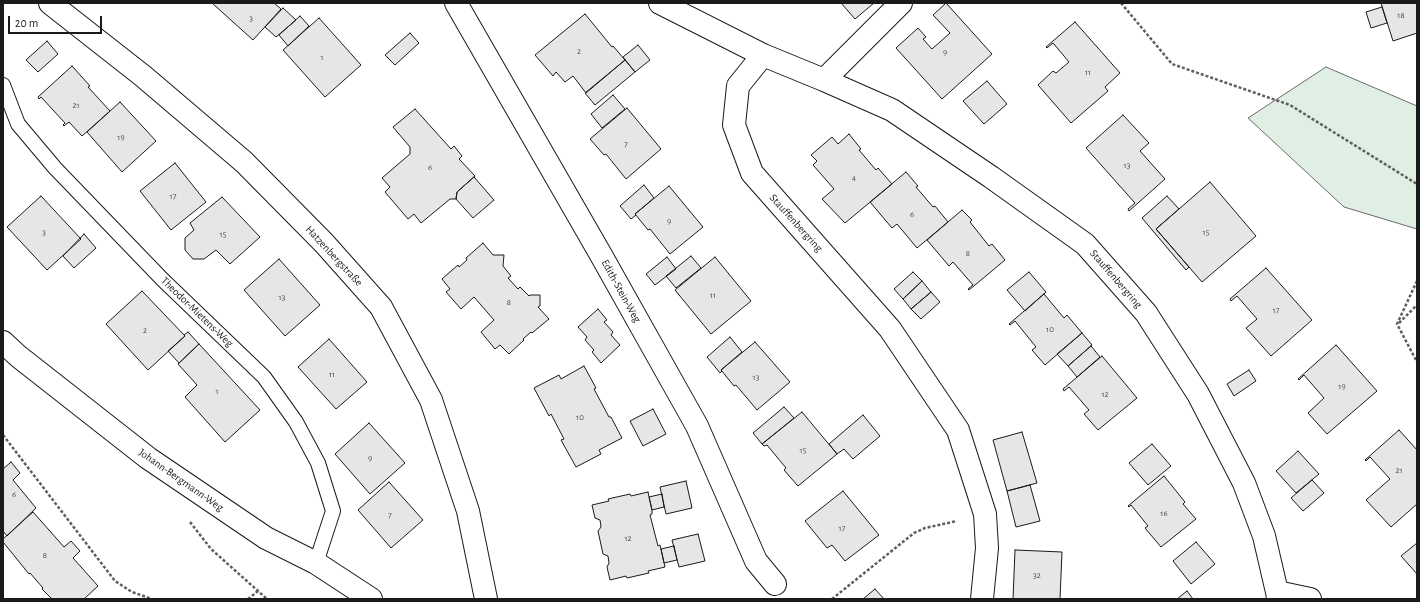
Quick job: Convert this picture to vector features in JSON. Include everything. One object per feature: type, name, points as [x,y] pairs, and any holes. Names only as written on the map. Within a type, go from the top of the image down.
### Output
[{"type":"street","name":"Hatzenbergstraße","points":[[50,3],[143,76],[244,162],[324,243],[381,307],[431,400],[468,511],[486,599]]},
{"type":"street","name":"Edith-Stein-Weg","points":[[456,3],[601,255],[697,426],[756,561],[775,584]]},
{"type":"street","name":"Stauffenbergring","points":[[660,3],[763,55],[892,110],[1085,244],[1146,313],[1198,394],[1244,483],[1264,536],[1278,595],[1310,599]]},
{"type":"street","points":[[824,80],[901,3]]},
{"type":"street","name":"Stauffenbergring","points":[[763,55],[738,86],[734,125],[752,173],[890,329],[958,430],[985,514],[987,548],[982,599]]},
{"type":"street","name":"Johann-Bergmann-Weg","points":[[3,342],[18,356],[148,458],[266,538],[316,563],[371,599]]},
{"type":"lane","name":"Theodor-Mietens-Weg","points":[[3,85],[18,124],[55,168],[163,280],[264,377],[296,422],[318,463],[333,511],[316,563]]},
{"type":"path","points":[[1121,3],[1172,64],[1290,105],[1417,184]]},
{"type":"path","points":[[1398,324],[1417,281]]},
{"type":"path","points":[[1398,324],[1417,305]]},
{"type":"path","points":[[1398,324],[1417,362]]},
{"type":"path","points":[[3,435],[115,581],[132,592],[152,599]]},
{"type":"path","points":[[832,599],[914,533],[925,528],[985,514]]},
{"type":"path","points":[[188,519],[211,549],[267,599]]},
{"type":"path","points":[[248,599],[258,591]]},
{"type":"green space","points":[[1326,67],[1417,106],[1417,229],[1344,207],[1248,118]]},
{"type":"building","points":[[212,3],[274,3],[281,9],[253,40]]},
{"type":"building","points":[[841,3],[874,3],[855,19]]},
{"type":"building","points":[[946,3],[992,54],[942,99],[896,48],[918,28],[926,37],[923,39],[932,49],[950,33],[933,15]]},
{"type":"building","points":[[1381,3],[1417,3],[1417,33],[1393,41]]},
{"type":"building","points":[[1382,7],[1387,23],[1371,28],[1366,12]]},
{"type":"building","points":[[283,8],[296,20],[276,37],[265,27]]},
{"type":"building","points":[[585,14],[612,47],[613,46],[625,60],[586,93],[573,76],[565,82],[556,72],[553,76],[535,55]]},
{"type":"building","points":[[300,16],[309,26],[288,46],[279,35]]},
{"type":"building","points":[[319,18],[361,65],[325,97],[283,50]]},
{"type":"building","points":[[1075,22],[1120,73],[1105,87],[1108,91],[1071,123],[1038,85],[1053,71],[1056,73],[1069,62],[1053,43],[1047,48],[1046,47]]},
{"type":"building","points":[[410,33],[419,43],[395,65],[385,55]]},
{"type":"building","points":[[47,41],[58,54],[38,72],[26,60]]},
{"type":"building","points":[[638,45],[650,60],[635,72],[623,57]]},
{"type":"building","points":[[625,60],[635,72],[595,105],[585,93]]},
{"type":"building","points":[[72,66],[90,86],[88,87],[110,111],[82,136],[69,122],[64,126],[63,125],[65,123],[41,97],[39,99],[38,97]]},
{"type":"building","points":[[987,81],[1007,104],[984,124],[963,101]]},
{"type":"building","points":[[613,95],[625,109],[602,128],[591,114]]},
{"type":"building","points":[[120,102],[156,141],[122,172],[87,132]]},
{"type":"building","points":[[627,108],[661,149],[626,179],[606,154],[604,155],[590,139]]},
{"type":"building","points":[[415,109],[451,149],[454,146],[462,156],[459,159],[475,176],[457,192],[456,199],[450,199],[421,223],[414,214],[408,219],[385,192],[390,187],[382,178],[410,154],[410,147],[393,127]]},
{"type":"building","points":[[1123,115],[1149,143],[1140,151],[1165,179],[1129,211],[1128,209],[1135,203],[1086,148]]},
{"type":"building","points":[[849,134],[861,149],[859,150],[876,170],[878,168],[892,184],[845,223],[822,199],[834,189],[813,165],[817,161],[811,155],[832,137],[838,144]]},
{"type":"building","points":[[175,163],[206,202],[171,230],[140,191]]},
{"type":"building","points":[[906,172],[918,186],[916,187],[933,207],[935,206],[948,222],[917,248],[897,224],[892,228],[870,202]]},
{"type":"building","points":[[474,177],[494,200],[473,218],[456,199],[457,192]]},
{"type":"building","points":[[1210,182],[1256,236],[1202,282],[1156,229]]},
{"type":"building","points":[[644,185],[654,198],[631,219],[620,206]]},
{"type":"building","points":[[669,186],[703,227],[670,254],[650,229],[648,230],[635,214]]},
{"type":"building","points":[[41,196],[81,239],[47,270],[7,227]]},
{"type":"building","points":[[1167,196],[1179,209],[1156,229],[1189,267],[1186,270],[1142,218]]},
{"type":"building","points":[[222,197],[260,237],[230,264],[216,250],[204,259],[193,259],[185,250],[185,238],[194,230],[190,223]]},
{"type":"building","points":[[962,210],[972,220],[970,222],[989,246],[992,244],[1005,260],[969,290],[968,289],[973,285],[953,262],[949,266],[927,240]]},
{"type":"building","points":[[84,234],[96,248],[74,268],[63,256]]},
{"type":"building","points":[[483,243],[493,255],[504,255],[503,266],[511,276],[508,278],[518,289],[520,287],[529,296],[540,295],[540,306],[538,307],[549,319],[523,339],[524,340],[509,354],[500,345],[495,349],[481,332],[494,320],[474,297],[461,309],[446,292],[450,289],[442,279],[458,265],[459,267],[467,260],[466,258]]},
{"type":"building","points":[[691,256],[701,268],[676,288],[666,276]]},
{"type":"building","points":[[667,257],[676,269],[655,285],[646,274]]},
{"type":"building","points":[[715,257],[751,301],[711,334],[675,290]]},
{"type":"building","points":[[279,259],[320,305],[285,336],[244,290]]},
{"type":"building","points":[[1266,268],[1312,320],[1271,356],[1246,328],[1257,319],[1237,296],[1231,301],[1230,299]]},
{"type":"building","points":[[913,272],[922,281],[903,299],[894,289]]},
{"type":"building","points":[[1029,272],[1046,292],[1025,311],[1007,290]]},
{"type":"building","points":[[922,281],[931,292],[911,309],[903,299]]},
{"type":"building","points":[[142,291],[185,336],[148,370],[106,324]]},
{"type":"building","points":[[931,292],[940,302],[921,319],[911,309]]},
{"type":"building","points":[[1044,294],[1064,318],[1067,315],[1082,333],[1045,365],[1032,350],[1036,347],[1015,321],[1010,325],[1009,324]]},
{"type":"building","points":[[598,309],[607,320],[604,322],[613,332],[611,335],[620,345],[601,363],[592,352],[594,350],[585,340],[587,337],[578,327]]},
{"type":"building","points":[[188,332],[199,344],[179,363],[168,351]]},
{"type":"building","points":[[1082,333],[1092,345],[1068,366],[1057,354]]},
{"type":"building","points":[[730,337],[742,352],[721,370],[722,371],[720,373],[707,357]]},
{"type":"building","points":[[329,339],[367,382],[336,409],[298,367]]},
{"type":"building","points":[[755,342],[790,382],[757,410],[721,370]]},
{"type":"building","points":[[199,344],[260,410],[225,442],[185,397],[197,385],[178,364]]},
{"type":"building","points":[[1336,345],[1377,391],[1327,434],[1308,413],[1324,398],[1304,375],[1299,380],[1298,379]]},
{"type":"building","points":[[1091,346],[1100,357],[1077,377],[1068,366]]},
{"type":"building","points":[[1102,356],[1137,398],[1098,430],[1084,414],[1089,410],[1069,387],[1064,391],[1063,389]]},
{"type":"building","points":[[584,366],[596,388],[594,389],[622,438],[599,450],[601,454],[576,467],[561,440],[564,439],[551,414],[549,416],[534,388],[559,375],[561,379]]},
{"type":"building","points":[[1249,370],[1256,381],[1234,396],[1227,384]]},
{"type":"building","points":[[784,407],[794,418],[762,444],[753,433]]},
{"type":"building","points":[[653,409],[666,434],[643,446],[630,421]]},
{"type":"building","points":[[802,412],[837,454],[798,486],[784,470],[786,468],[767,445],[764,446],[762,444]]},
{"type":"building","points":[[863,415],[880,436],[853,459],[844,449],[837,454],[829,444]]},
{"type":"building","points":[[369,423],[405,463],[370,494],[335,454]]},
{"type":"building","points":[[1399,430],[1417,450],[1417,504],[1391,527],[1366,500],[1390,479],[1370,457],[1366,461],[1365,460]]},
{"type":"building","points":[[1022,432],[1037,483],[1007,491],[993,440]]},
{"type":"building","points":[[1152,444],[1171,466],[1148,485],[1129,463]]},
{"type":"building","points":[[1298,451],[1319,474],[1296,493],[1276,471]]},
{"type":"building","points":[[11,462],[20,473],[13,480],[36,508],[7,536],[3,531],[3,469]]},
{"type":"building","points":[[1164,476],[1185,502],[1183,504],[1196,519],[1161,547],[1145,528],[1148,526],[1131,505],[1129,507],[1128,506]]},
{"type":"building","points":[[1312,480],[1324,493],[1303,511],[1291,498]]},
{"type":"building","points":[[686,481],[692,508],[666,514],[660,487]]},
{"type":"building","points":[[389,482],[423,520],[391,548],[358,510]]},
{"type":"building","points":[[1030,485],[1040,521],[1016,527],[1007,491]]},
{"type":"building","points":[[843,491],[879,535],[845,561],[832,545],[827,548],[805,521]]},
{"type":"building","points":[[648,492],[652,510],[652,514],[650,515],[658,546],[660,545],[665,567],[648,571],[649,573],[610,580],[607,567],[609,563],[608,556],[603,554],[598,531],[601,527],[600,520],[595,518],[592,505],[609,501],[608,499]]},
{"type":"building","points":[[662,494],[664,507],[652,510],[649,497]]},
{"type":"building","points":[[33,512],[64,547],[71,541],[80,551],[73,558],[98,586],[84,599],[52,599],[3,542],[3,539]]},
{"type":"building","points":[[698,534],[705,561],[679,567],[672,540]]},
{"type":"building","points":[[1196,542],[1215,564],[1191,584],[1173,561]]},
{"type":"building","points":[[1417,543],[1417,574],[1401,556]]},
{"type":"building","points":[[674,546],[677,560],[664,563],[661,549]]},
{"type":"building","points":[[1015,550],[1062,552],[1060,599],[1013,599]]},
{"type":"building","points":[[875,589],[884,599],[863,599]]},
{"type":"building","points":[[1187,591],[1193,599],[1177,599]]}]
